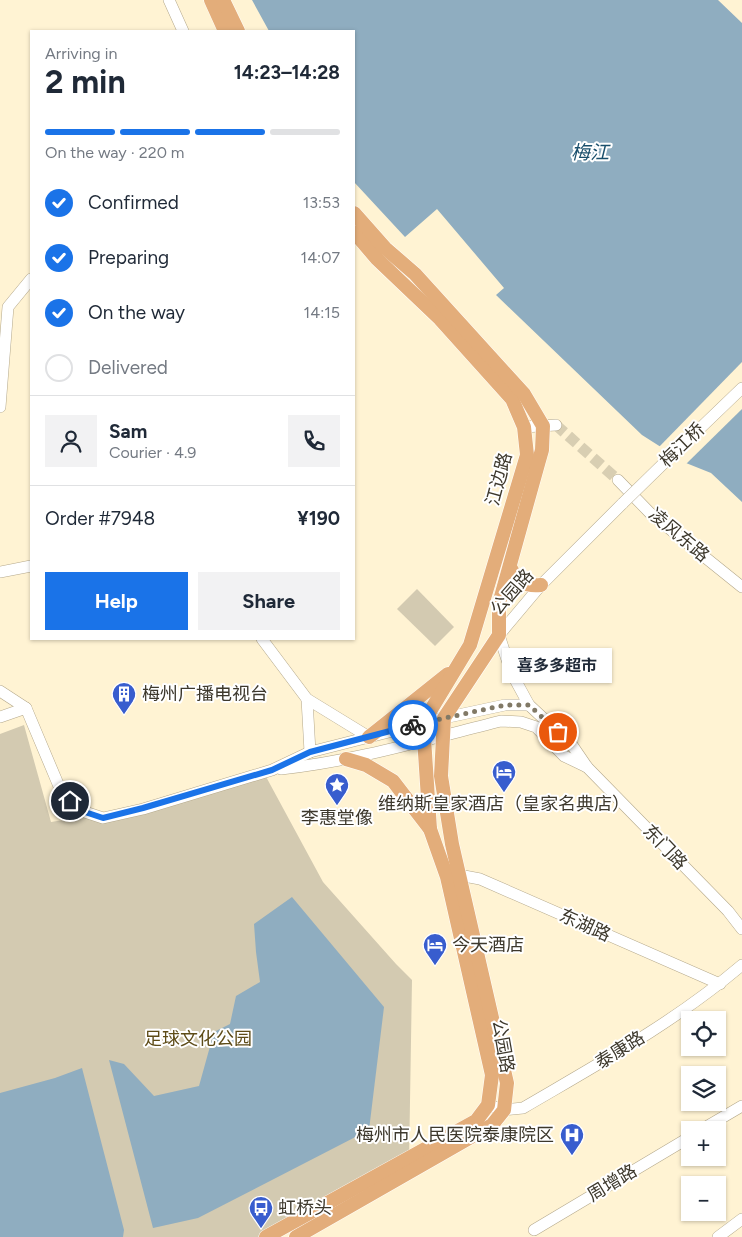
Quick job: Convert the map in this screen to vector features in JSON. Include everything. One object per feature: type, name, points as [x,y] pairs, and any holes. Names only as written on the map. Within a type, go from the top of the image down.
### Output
[{"type":"main road","points":[[210,0],[225,30]]},
{"type":"main road","points":[[223,0],[238,30]]},
{"type":"main road","points":[[355,213],[385,248],[415,274],[550,425]]},
{"type":"main road","name":"江边路","points":[[355,233],[377,259],[440,319],[512,399],[524,427],[527,456],[470,645],[423,723]]},
{"type":"main road","name":"江边路","points":[[499,635],[499,604],[550,425]]},
{"type":"main road","points":[[510,567],[515,577],[522,583],[530,587],[541,585]]},
{"type":"main road","name":"公园路","points":[[488,1105],[492,1075],[453,876],[441,776],[444,718],[499,635]]},
{"type":"main road","points":[[369,736],[455,668]]},
{"type":"main road","name":"公园路","points":[[423,723],[430,829],[453,876],[507,1083],[504,1110]]},
{"type":"main road","points":[[346,759],[366,766],[393,781],[430,829]]},
{"type":"main road","points":[[275,1235],[476,1121],[488,1105]]},
{"type":"main road","points":[[296,1237],[492,1125],[504,1110]]},
{"type":"street","points":[[169,0],[183,30]]},
{"type":"street","points":[[0,407],[8,307],[30,280]]},
{"type":"street","name":"梅江桥","points":[[623,503],[742,388]]},
{"type":"street","points":[[524,427],[550,425]]},
{"type":"street","name":"凌风东路","points":[[618,480],[650,513],[742,587]]},
{"type":"street","name":"公园路","points":[[499,635],[541,585],[623,503]]},
{"type":"street","points":[[0,572],[30,566]]},
{"type":"street","name":"东门路","points":[[499,635],[512,672],[529,705],[572,745],[587,767],[728,911],[742,929]]},
{"type":"street","points":[[263,640],[307,699],[369,736]]},
{"type":"street","points":[[0,691],[26,708],[61,791],[79,810],[103,818],[272,770],[310,752],[369,736],[505,705],[529,705]]},
{"type":"street","points":[[307,699],[310,752]]},
{"type":"street","points":[[0,717],[26,708]]},
{"type":"street","name":"东门路","points":[[272,770],[315,766],[501,721],[521,722],[536,727],[564,756],[587,767]]},
{"type":"street","name":"东湖路","points":[[453,876],[480,879],[720,984]]},
{"type":"street","name":"泰康路","points":[[488,1105],[504,1110],[523,1108],[629,1046],[720,984],[742,965]]},
{"type":"street","points":[[717,1121],[742,1106]]},
{"type":"street","name":"周增路","points":[[534,1230],[681,1142]]},
{"type":"street","points":[[718,1237],[742,1219]]},
{"type":"green space","points":[[417,589],[454,627],[435,646],[397,609]]},
{"type":"green space","name":"足球文化公园","points":[[24,725],[51,822],[132,809],[264,773],[323,882],[412,980],[409,1162],[275,1237],[0,1237],[0,734]]},
{"type":"water","name":"梅江","points":[[252,0],[718,0],[742,23],[742,502],[711,473],[686,463],[642,435],[496,295],[504,288],[437,209],[405,237],[355,183],[355,30],[268,30]]},
{"type":"water","points":[[292,897],[384,1007],[369,1130],[198,1218],[153,1228],[109,1060],[124,1064],[154,1096],[199,1086],[214,1032],[230,1024],[236,996],[260,982],[254,924]]},
{"type":"water","points":[[82,1068],[124,1230],[123,1237],[0,1237],[0,1093],[55,1078]]},
{"type":"pier","points":[[742,362],[742,409],[685,465],[658,448]]},
{"type":"tunnel","points":[[556,425],[618,480]]},
{"type":"way so far","points":[[413,725],[505,705],[529,705],[558,732]]},
{"type":"place","name":"梅州广播电视台","points":[[124,715]]},
{"type":"place","name":"喜多多超市","points":[[558,732]]},
{"type":"place","name":"维纳斯皇家酒店（皇家名典店）","points":[[504,793]]},
{"type":"place","name":"李惠堂像","points":[[337,806]]},
{"type":"place","name":"今天酒店","points":[[435,966]]},
{"type":"place","name":"梅州市人民医院泰康院区","points":[[572,1156]]},
{"type":"place","name":"虹桥头","points":[[261,1229]]},
{"type":"route","points":[[70,801],[79,810],[103,818],[272,770],[310,752],[413,725]]}]
